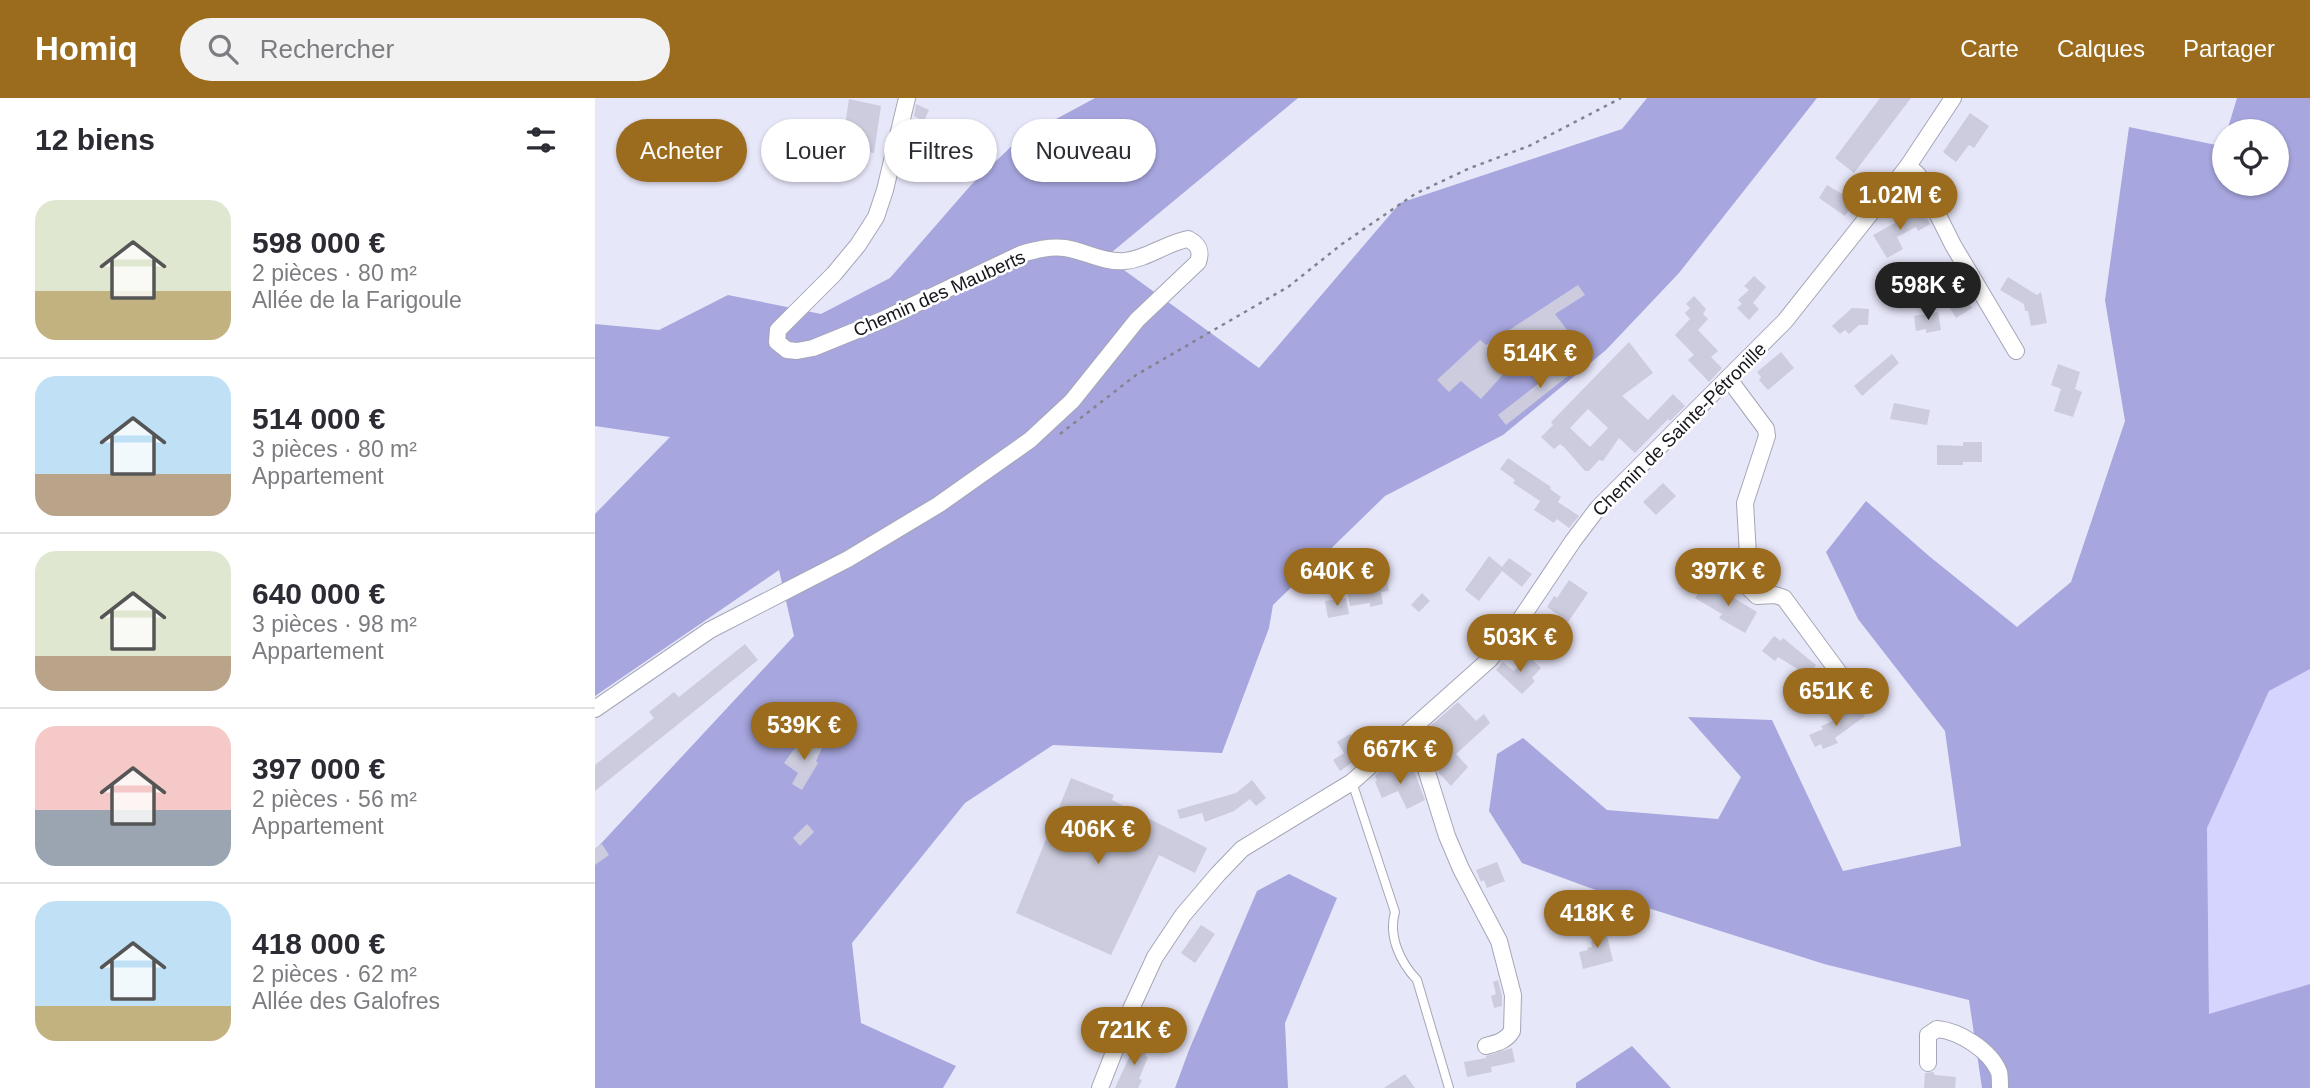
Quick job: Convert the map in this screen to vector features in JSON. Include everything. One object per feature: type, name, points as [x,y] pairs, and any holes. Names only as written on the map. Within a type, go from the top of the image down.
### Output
[{"type":"street","name":"Chemin des Mauberts","points":[[595,709],[710,630],[859,552],[938,505],[1019,447],[1050,423],[1072,401],[1137,320],[1198,262],[1201,255],[1199,248],[1188,239],[1134,260],[1123,261],[1111,261],[1065,248],[1037,250],[1021,254],[882,320],[814,348],[787,350],[777,342],[778,330],[834,274],[858,245],[876,217],[907,98]]},
{"type":"street","name":"Chemin de Sainte-Pétronille","points":[[1100,1088],[1150,968],[1183,915],[1243,849],[1352,782],[1489,659],[1522,617],[1598,508],[1785,321],[1908,166],[1953,98]]},
{"type":"street","points":[[1908,166],[1918,175],[1953,245],[2017,351]]},
{"type":"street","points":[[1728,378],[1766,429],[1767,436],[1745,503],[1750,589],[1757,596],[1775,595],[1784,598],[1845,681]]},
{"type":"street","points":[[1407,734],[1426,769],[1447,836],[1461,869],[1499,941],[1512,986],[1511,1031],[1508,1037],[1499,1043],[1486,1046]]},
{"type":"street","points":[[1928,1063],[1928,1035],[1937,1029],[1948,1030],[1969,1041],[1988,1056],[1999,1073],[2000,1088]]},
{"type":"lane","points":[[1352,782],[1395,912],[1391,925],[1393,939],[1408,971],[1417,980],[1449,1088]]},
{"type":"path","points":[[1057,435],[1066,432],[1136,375],[1288,287],[1342,244],[1415,194],[1470,168],[1529,146],[1621,98]]},
{"type":"shaded area","points":[[1095,98],[1298,98],[1106,257],[1259,368],[1400,203],[1622,129],[1647,98],[1817,98],[1679,273],[1606,350],[1503,435],[1385,496],[1273,605],[1269,628],[1222,753],[1053,745],[965,803],[852,943],[861,1023],[956,1066],[943,1088],[595,1088],[595,850],[794,636],[779,570],[595,696],[595,514],[670,437],[595,426],[595,324],[659,330],[728,295],[821,314],[890,278],[974,182],[997,182],[997,160],[1011,147],[1011,182],[1156,182],[1156,119],[1056,119]]},
{"type":"shaded area","points":[[2237,98],[2310,98],[2310,669],[2269,691],[2207,828],[2209,1014],[2310,984],[2310,1088],[1982,1088],[1969,1000],[1824,964],[1623,900],[1522,863],[1489,811],[1497,754],[1523,738],[1607,810],[1718,819],[1741,777],[1688,717],[1772,720],[1843,871],[1961,846],[1945,731],[1858,619],[1826,552],[1866,501],[2017,627],[2071,582],[2125,421],[2105,300],[2129,127],[2212,144],[2212,196],[2289,196],[2289,119],[2231,119]]},
{"type":"shaded area","points":[[2310,669],[2310,984],[2209,1015],[2207,828],[2269,691]]},
{"type":"shaded area","points":[[1289,874],[1337,898],[1285,1023],[1288,1088],[1175,1088],[1257,891]]},
{"type":"shaded area","points":[[1632,1046],[1671,1088],[1576,1088],[1576,1083]]},
{"type":"building","points":[[1880,98],[1911,98],[1854,173],[1835,158]]},
{"type":"building","points":[[849,99],[881,106],[874,153],[870,152],[870,119],[846,119]]},
{"type":"building","points":[[916,104],[929,110],[925,119],[914,116]]},
{"type":"building","points":[[1970,113],[1989,126],[1974,148],[1969,145],[1956,162],[1943,152]]},
{"type":"building","points":[[1827,185],[1849,198],[1846,203],[1851,206],[1845,216],[1819,198]]},
{"type":"building","points":[[1921,208],[1930,224],[1918,231],[1916,227],[1897,237],[1903,249],[1887,258],[1873,235]]},
{"type":"building","points":[[1754,276],[1766,287],[1753,303],[1759,309],[1749,320],[1737,308],[1742,304],[1738,300],[1749,290],[1744,286]]},
{"type":"building","points":[[2008,277],[2037,295],[2041,292],[2047,323],[2031,326],[2024,304],[2000,290]]},
{"type":"building","points":[[1952,282],[1972,308],[1956,318],[1947,303],[1951,300],[1943,288]]},
{"type":"building","points":[[1578,285],[1585,295],[1555,314],[1567,330],[1509,368],[1481,399],[1461,381],[1449,392],[1437,380],[1480,340],[1486,345]]},
{"type":"building","points":[[1694,296],[1706,309],[1703,314],[1708,319],[1698,330],[1718,351],[1711,357],[1722,368],[1709,382],[1688,360],[1694,355],[1675,335],[1690,319],[1685,313],[1690,308],[1686,304]]},
{"type":"building","points":[[1852,308],[1869,309],[1868,325],[1859,325],[1849,334],[1845,330],[1840,334],[1832,326]]},
{"type":"building","points":[[1938,312],[1941,330],[1926,333],[1926,329],[1916,331],[1914,316]]},
{"type":"building","points":[[1629,342],[1653,373],[1622,396],[1648,420],[1673,394],[1685,406],[1670,421],[1668,419],[1635,453],[1619,438],[1603,461],[1599,460],[1589,471],[1585,471],[1560,444],[1554,449],[1541,437],[1553,425],[1551,422]],"holes":[[[1588,409],[1608,428],[1590,447],[1570,428]]]},
{"type":"building","points":[[1781,352],[1794,368],[1768,390],[1759,380],[1761,377],[1757,372]]},
{"type":"building","points":[[1892,354],[1899,363],[1862,396],[1854,386]]},
{"type":"building","points":[[1575,355],[1582,365],[1506,425],[1498,415]]},
{"type":"building","points":[[2058,364],[2080,372],[2075,389],[2082,392],[2073,417],[2054,411],[2061,389],[2051,385]]},
{"type":"building","points":[[1894,403],[1930,410],[1927,425],[1890,419]]},
{"type":"building","points":[[1963,442],[1982,442],[1982,462],[1937,465],[1937,445],[1963,446]]},
{"type":"building","points":[[1508,458],[1551,487],[1550,489],[1561,497],[1558,502],[1579,516],[1569,528],[1557,519],[1554,523],[1534,510],[1540,501],[1513,483],[1515,480],[1500,469]]},
{"type":"building","points":[[1663,483],[1676,496],[1656,515],[1643,502]]},
{"type":"building","points":[[1489,556],[1502,567],[1509,558],[1532,574],[1522,587],[1502,571],[1479,601],[1465,590]]},
{"type":"building","points":[[1386,575],[1389,591],[1381,592],[1383,604],[1370,607],[1370,603],[1350,606],[1347,589],[1367,586],[1365,578]]},
{"type":"building","points":[[1569,580],[1588,593],[1568,622],[1547,607]]},
{"type":"building","points":[[1703,586],[1723,594],[1724,592],[1757,612],[1745,633],[1719,618],[1722,614],[1695,598]]},
{"type":"building","points":[[1422,593],[1430,601],[1419,612],[1411,605]]},
{"type":"building","points":[[1346,598],[1349,614],[1328,618],[1325,601]]},
{"type":"building","points":[[1774,636],[1781,641],[1783,638],[1816,665],[1809,676],[1778,657],[1775,661],[1762,651]]},
{"type":"building","points":[[745,644],[758,660],[595,791],[595,765],[654,718],[649,712],[674,692],[679,697]]},
{"type":"building","points":[[1528,656],[1541,668],[1532,678],[1535,681],[1522,694],[1496,670],[1503,662],[1514,671]]},
{"type":"building","points":[[1458,702],[1476,721],[1484,714],[1490,723],[1456,754],[1468,767],[1451,786],[1438,772],[1428,752],[1434,748],[1427,739],[1433,734],[1428,728]]},
{"type":"building","points":[[1856,705],[1865,716],[1835,738],[1838,743],[1823,749],[1821,744],[1815,747],[1809,735],[1823,729],[1821,726],[1831,722],[1845,709],[1847,712]]},
{"type":"building","points":[[1355,734],[1359,740],[1367,735],[1374,747],[1340,771],[1333,760],[1344,753],[1337,742]]},
{"type":"building","points":[[806,738],[823,746],[816,761],[818,763],[802,790],[792,784],[798,773],[784,763],[797,745],[802,749]]},
{"type":"building","points":[[1412,766],[1425,800],[1407,809],[1398,791],[1382,798],[1375,776],[1384,767],[1394,773]]},
{"type":"building","points":[[1071,778],[1114,795],[1112,800],[1207,848],[1195,873],[1159,855],[1111,955],[1016,913]]},
{"type":"building","points":[[1252,780],[1266,798],[1256,806],[1250,799],[1234,811],[1205,822],[1202,813],[1180,819],[1177,810],[1236,793]]},
{"type":"building","points":[[807,824],[814,832],[800,846],[793,838]]},
{"type":"building","points":[[602,844],[609,855],[595,865],[595,848]]},
{"type":"building","points":[[1497,862],[1505,881],[1487,888],[1476,870]]},
{"type":"building","points":[[1604,924],[1613,961],[1583,969],[1579,952],[1592,947],[1591,941],[1596,940],[1593,927]]},
{"type":"building","points":[[1201,925],[1215,934],[1195,963],[1181,953]]},
{"type":"building","points":[[1498,980],[1502,1006],[1494,1008],[1491,996],[1496,994],[1493,982]]},
{"type":"building","points":[[1137,1040],[1149,1045],[1145,1056],[1148,1057],[1139,1079],[1142,1080],[1138,1088],[1115,1088]]},
{"type":"building","points":[[1512,1048],[1515,1062],[1491,1067],[1492,1072],[1467,1077],[1464,1062],[1486,1058]]},
{"type":"building","points":[[1933,1072],[1935,1075],[1956,1077],[1955,1088],[1924,1088],[1925,1073]]},
{"type":"building","points":[[1405,1074],[1415,1088],[1384,1088]]}]
